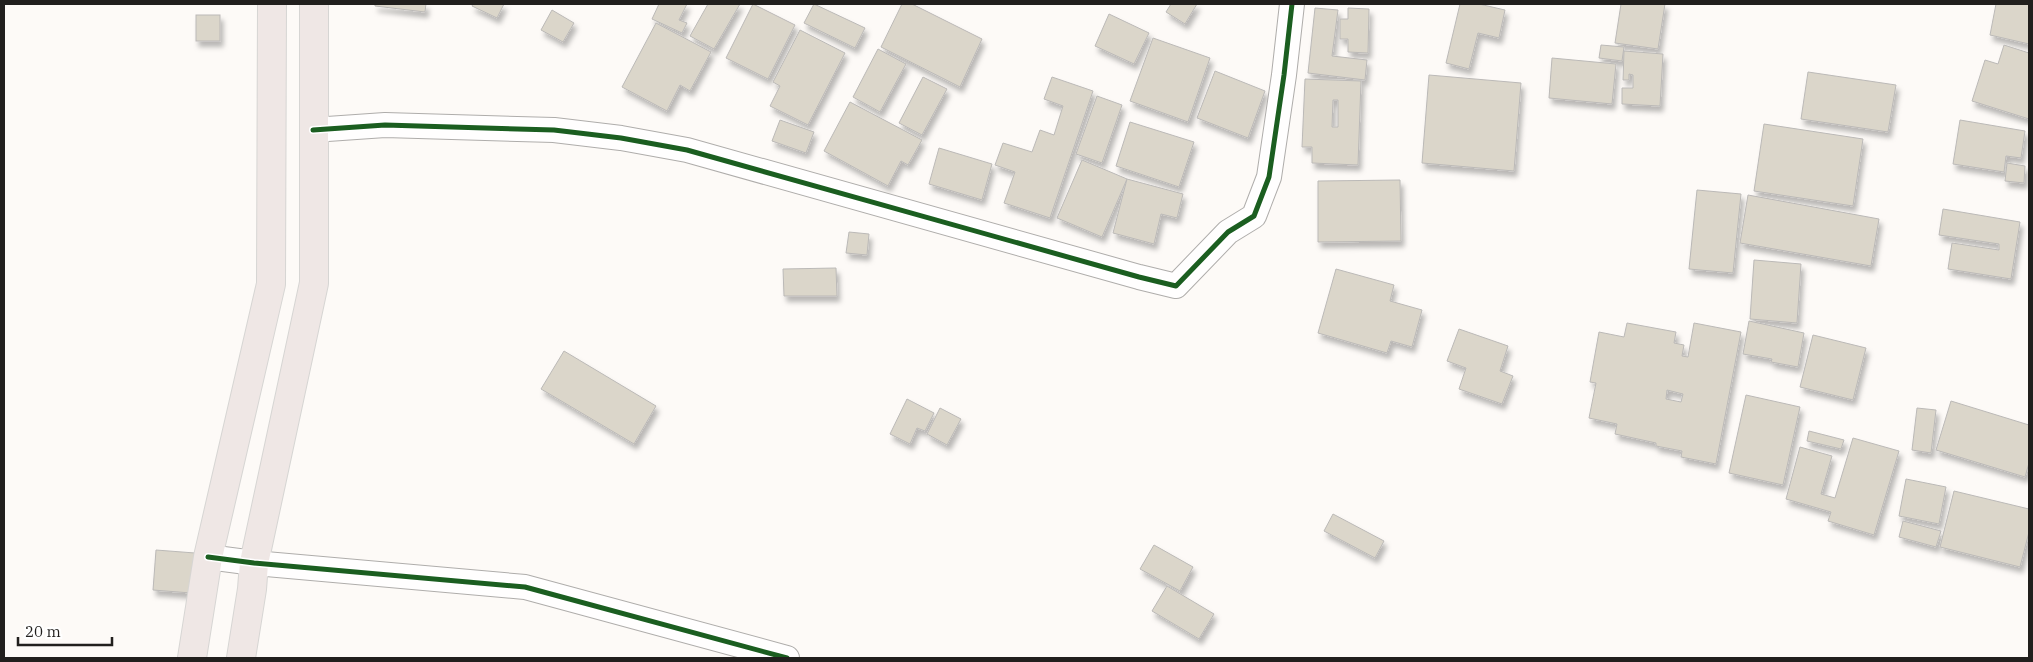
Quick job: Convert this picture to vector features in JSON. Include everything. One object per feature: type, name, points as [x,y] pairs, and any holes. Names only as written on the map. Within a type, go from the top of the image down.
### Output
[{"type":"main road","points":[[192,658],[208,557],[271,284],[272,4]]},
{"type":"main road","points":[[241,658],[252,589],[254,563],[314,282],[314,4]]},
{"type":"street","points":[[313,130],[385,125],[554,130],[621,138],[687,150],[1176,286],[1228,232],[1254,216],[1269,177],[1292,4]]},
{"type":"street","points":[[208,557],[254,563],[525,587],[787,658]]},
{"type":"building","points":[[375,4],[426,4],[425,12],[375,6]]},
{"type":"building","points":[[473,4],[504,4],[497,18],[472,6]]},
{"type":"building","points":[[659,4],[687,4],[679,20],[687,23],[682,33],[652,19]]},
{"type":"building","points":[[708,4],[740,4],[714,49],[690,36]]},
{"type":"building","points":[[753,4],[795,25],[768,79],[726,58]]},
{"type":"building","points":[[814,4],[865,28],[855,48],[804,23]]},
{"type":"building","points":[[902,4],[912,4],[982,39],[960,87],[881,47]]},
{"type":"building","points":[[1171,4],[1197,4],[1185,24],[1166,12]]},
{"type":"building","points":[[1460,4],[1479,4],[1505,10],[1499,38],[1478,33],[1469,69],[1446,63]]},
{"type":"building","points":[[1621,4],[1665,4],[1658,49],[1615,43]]},
{"type":"building","points":[[1996,4],[2029,4],[2029,44],[1990,35]]},
{"type":"building","points":[[1315,8],[1338,10],[1332,56],[1367,60],[1365,80],[1308,73]]},
{"type":"building","points":[[1348,8],[1369,9],[1368,53],[1348,52],[1348,39],[1340,39],[1340,19],[1348,19]]},
{"type":"building","points":[[552,10],[574,23],[563,42],[541,30]]},
{"type":"building","points":[[1109,14],[1149,33],[1134,64],[1095,46]]},
{"type":"building","points":[[196,15],[220,15],[220,41],[196,41]]},
{"type":"building","points":[[656,23],[711,52],[690,91],[680,85],[667,111],[622,87]]},
{"type":"building","points":[[800,30],[845,53],[808,125],[770,106],[780,86],[773,82]]},
{"type":"building","points":[[1153,38],[1210,58],[1188,122],[1130,101]]},
{"type":"building","points":[[1601,45],[1624,47],[1622,61],[1599,58]]},
{"type":"building","points":[[2004,45],[2029,53],[2029,119],[1972,101],[1985,60],[1998,64]]},
{"type":"building","points":[[878,49],[906,64],[880,112],[853,97]]},
{"type":"building","points":[[1624,51],[1663,54],[1660,106],[1622,104],[1622,88],[1633,88],[1633,75],[1629,74],[1629,80],[1623,80]]},
{"type":"building","points":[[1552,58],[1616,64],[1612,104],[1549,98]]},
{"type":"building","points":[[1215,71],[1265,91],[1248,138],[1197,118]]},
{"type":"building","points":[[1808,72],[1896,85],[1888,132],[1801,119]]},
{"type":"building","points":[[1429,75],[1521,83],[1514,171],[1422,163]]},
{"type":"building","points":[[923,77],[947,89],[922,135],[899,123]]},
{"type":"building","points":[[1052,77],[1093,91],[1050,218],[1004,203],[1015,172],[995,165],[1003,143],[1032,152],[1040,130],[1054,135],[1063,106],[1044,99]]},
{"type":"building","points":[[1305,79],[1361,81],[1358,165],[1312,163],[1312,147],[1302,147]],"holes":[[[1333,100],[1338,100],[1338,127],[1332,127]]]},
{"type":"building","points":[[1097,96],[1122,105],[1102,163],[1076,154]]},
{"type":"building","points":[[850,102],[922,140],[908,165],[901,161],[888,186],[824,151]]},
{"type":"building","points":[[780,120],[814,132],[806,153],[772,141]]},
{"type":"building","points":[[1960,120],[2025,131],[2021,158],[2006,156],[2004,172],[1953,164]]},
{"type":"building","points":[[1130,122],[1194,142],[1179,187],[1116,166]]},
{"type":"building","points":[[1764,124],[1863,139],[1853,206],[1754,191]]},
{"type":"building","points":[[939,148],[992,164],[982,200],[929,184]]},
{"type":"building","points":[[1082,160],[1127,179],[1102,237],[1057,218]]},
{"type":"building","points":[[2007,163],[2025,166],[2024,183],[2005,181]]},
{"type":"building","points":[[1127,179],[1183,194],[1177,218],[1161,214],[1154,244],[1113,233]]},
{"type":"building","points":[[1400,180],[1401,241],[1318,242],[1318,181]]},
{"type":"building","points":[[1697,190],[1741,194],[1733,273],[1689,269]]},
{"type":"building","points":[[1748,195],[1879,219],[1871,266],[1740,243]]},
{"type":"building","points":[[1943,209],[2020,222],[2011,279],[1948,269],[1952,243],[1999,250],[1999,244],[1939,235]]},
{"type":"building","points":[[849,232],[869,234],[867,255],[846,253]]},
{"type":"building","points":[[1754,260],[1801,264],[1797,323],[1750,319]]},
{"type":"building","points":[[836,268],[837,296],[784,296],[783,269]]},
{"type":"building","points":[[1336,269],[1394,285],[1390,301],[1422,310],[1412,347],[1391,341],[1387,353],[1318,333]]},
{"type":"building","points":[[1749,321],[1804,333],[1798,367],[1771,362],[1772,359],[1743,354]]},
{"type":"building","points":[[1627,323],[1676,332],[1674,343],[1684,345],[1682,356],[1688,357],[1694,323],[1741,332],[1716,464],[1681,457],[1682,451],[1656,446],[1656,443],[1615,434],[1617,424],[1589,418],[1596,383],[1590,382],[1599,332],[1624,337]],"holes":[[[1667,390],[1683,394],[1681,402],[1666,399]]]},
{"type":"building","points":[[1459,329],[1508,346],[1500,371],[1513,376],[1502,404],[1459,389],[1466,368],[1447,361]]},
{"type":"building","points":[[1813,335],[1866,348],[1853,400],[1800,387]]},
{"type":"building","points":[[564,351],[656,406],[634,444],[541,389]]},
{"type":"building","points":[[1746,395],[1800,407],[1783,485],[1729,473]]},
{"type":"building","points":[[907,399],[934,413],[925,431],[917,428],[910,444],[890,434]]},
{"type":"building","points":[[1951,401],[2029,425],[2029,463],[2025,477],[1936,450]]},
{"type":"building","points":[[940,408],[961,419],[947,445],[927,434]]},
{"type":"building","points":[[1917,408],[1936,410],[1931,453],[1912,450]]},
{"type":"building","points":[[1809,431],[1844,440],[1841,449],[1807,441]]},
{"type":"building","points":[[1853,438],[1899,451],[1874,535],[1828,521],[1831,512],[1786,499],[1800,447],[1832,456],[1821,494],[1835,498]]},
{"type":"building","points":[[1906,479],[1946,487],[1939,524],[1899,516]]},
{"type":"building","points":[[1954,491],[2029,509],[2029,532],[2020,567],[1940,547]]},
{"type":"building","points":[[1333,514],[1384,541],[1375,558],[1324,531]]},
{"type":"building","points":[[1903,521],[1941,531],[1936,547],[1899,537]]},
{"type":"building","points":[[1154,545],[1193,567],[1180,591],[1140,569]]},
{"type":"building","points":[[156,550],[195,553],[191,593],[153,590]]},
{"type":"building","points":[[1167,586],[1214,614],[1199,639],[1152,611]]},
{"type":"cycle path","points":[[313,130],[385,125],[554,130],[621,138],[687,150],[1176,286],[1228,232],[1254,216],[1269,177],[1292,4]]},
{"type":"cycle path","points":[[208,557],[254,563],[525,587],[787,658]]}]
